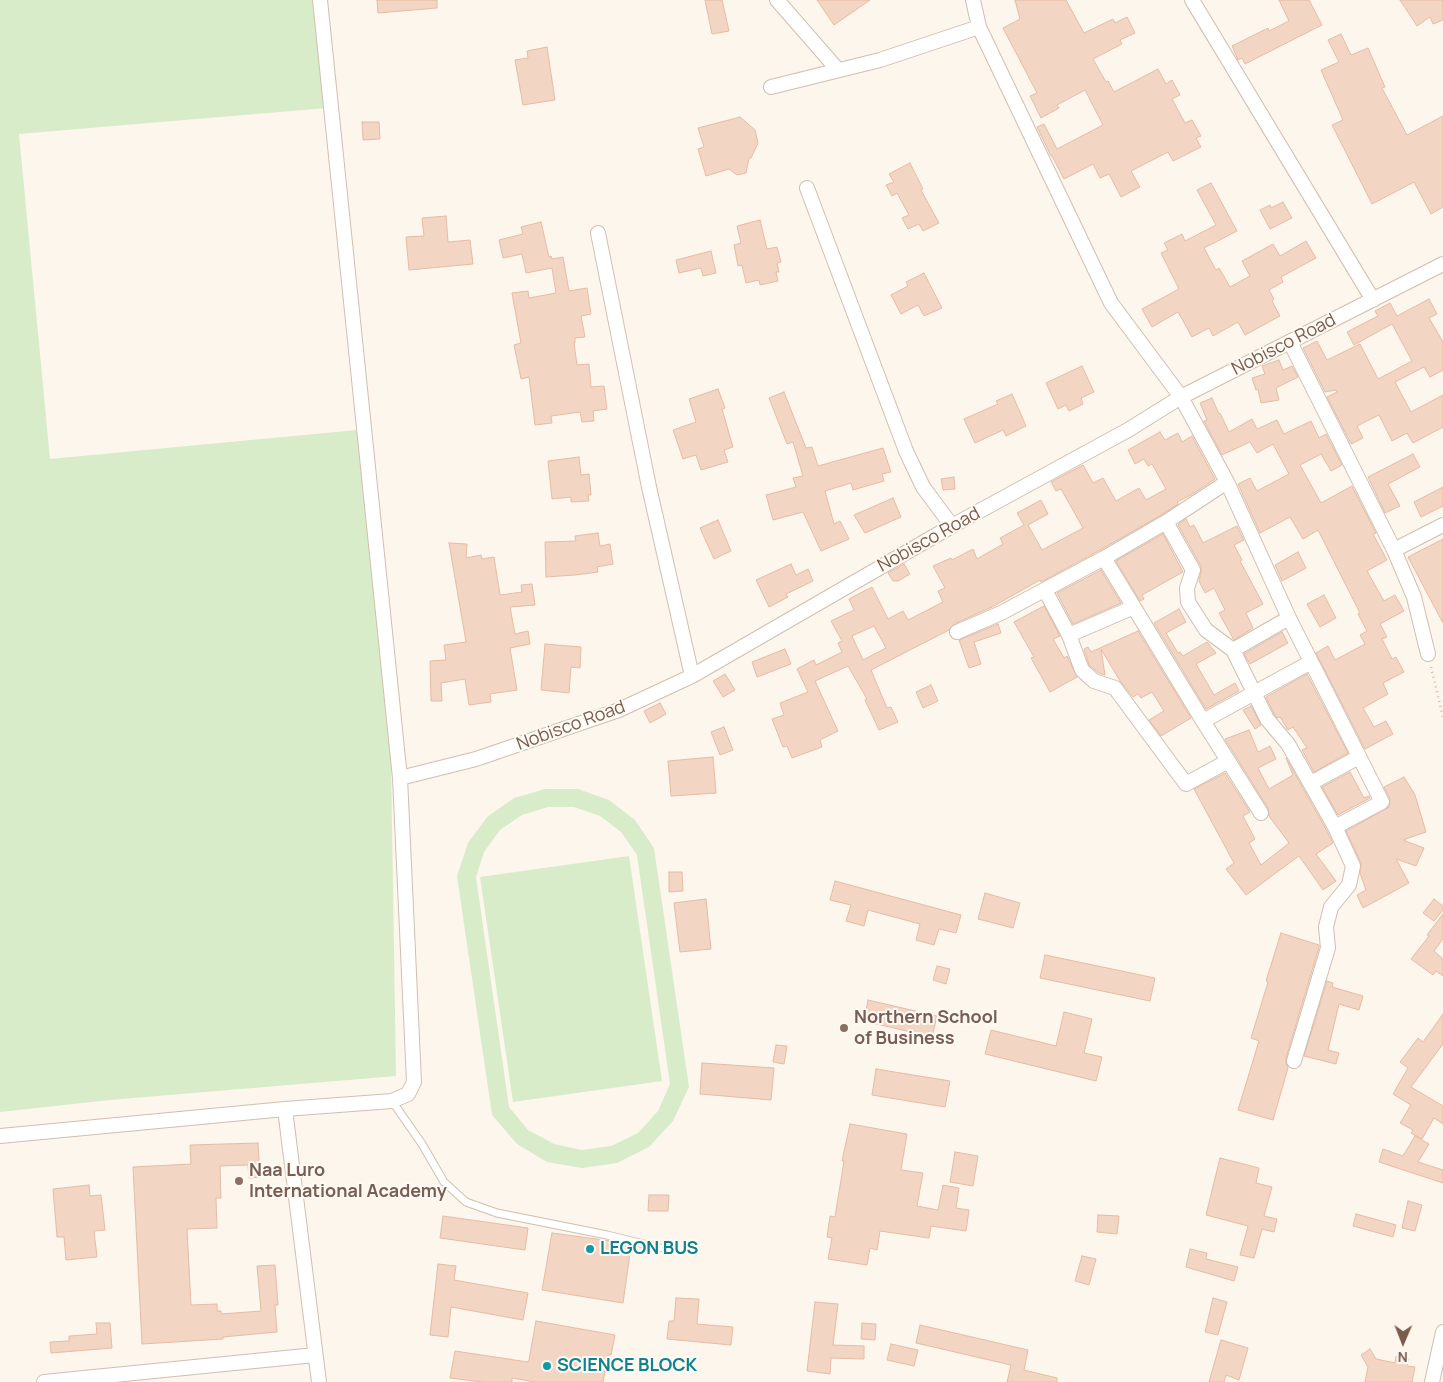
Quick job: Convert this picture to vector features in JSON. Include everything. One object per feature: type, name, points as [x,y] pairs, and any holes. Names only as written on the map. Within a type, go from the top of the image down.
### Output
[{"type":"street","points":[[0,1136],[285,1109],[392,1101],[408,1094],[414,1082],[400,778],[320,0]]},
{"type":"street","points":[[777,0],[838,70]]},
{"type":"street","points":[[973,0],[979,26],[1112,303],[1181,397],[1227,482],[1311,662],[1382,802],[1335,827]]},
{"type":"street","points":[[1192,0],[1372,300]]},
{"type":"street","points":[[771,87],[880,60],[979,26]]},
{"type":"street","points":[[808,188],[906,451],[923,487],[952,526]]},
{"type":"street","points":[[598,233],[649,486],[692,676]]},
{"type":"street","name":"Nobisco Road","points":[[400,778],[476,759],[619,710],[692,676],[952,526],[1128,430],[1181,397],[1443,264]]},
{"type":"street","points":[[1290,342],[1394,550],[1414,597],[1428,654]]},
{"type":"street","points":[[957,632],[1001,613],[1104,558],[1166,522],[1227,482]]},
{"type":"street","points":[[1166,522],[1192,570],[1187,588],[1188,602],[1206,630],[1233,650],[1267,719],[1288,744],[1311,783],[1335,827],[1352,866],[1349,885],[1331,908],[1326,927],[1328,948],[1294,1061]]},
{"type":"street","points":[[1394,550],[1443,525]]},
{"type":"street","points":[[1104,558],[1261,813]]},
{"type":"street","points":[[1045,590],[1069,635],[1082,670],[1094,680],[1115,688],[1186,784],[1228,761]]},
{"type":"street","points":[[1069,635],[1134,607]]},
{"type":"street","points":[[1233,650],[1290,618]]},
{"type":"street","points":[[1203,721],[1311,662]]},
{"type":"street","points":[[1311,783],[1359,757]]},
{"type":"street","points":[[285,1109],[319,1382]]},
{"type":"street","points":[[1432,1382],[1443,1332]]},
{"type":"street","points":[[44,1382],[315,1355]]},
{"type":"lane","points":[[392,1101],[422,1144],[444,1182],[466,1202],[497,1214],[607,1235],[660,1248]]},
{"type":"path","points":[[1428,654],[1443,717]]},
{"type":"green space","points":[[0,0],[312,0],[327,108],[19,134],[50,459],[357,430],[382,577],[391,763],[396,1076],[110,1100],[0,1112]]},
{"type":"green space","points":[[545,789],[578,789],[609,800],[635,820],[654,848],[689,1087],[673,1121],[649,1147],[617,1163],[582,1168],[547,1162],[517,1144],[492,1115],[457,876],[468,843],[487,817],[514,798]],"holes":[[[548,807],[574,807],[600,816],[621,832],[637,855],[670,1084],[658,1111],[638,1133],[611,1146],[582,1150],[554,1144],[528,1130],[509,1107],[476,877],[484,852],[500,830],[522,815]]]},
{"type":"green space","points":[[629,856],[662,1081],[513,1102],[480,877]]},
{"type":"building","points":[[377,0],[437,0],[437,8],[378,13]]},
{"type":"building","points":[[705,0],[722,0],[729,31],[712,34]]},
{"type":"building","points":[[817,0],[870,0],[834,25]]},
{"type":"building","points":[[1015,0],[1066,0],[1084,33],[1113,19],[1115,23],[1127,17],[1135,33],[1120,40],[1122,44],[1093,59],[1106,82],[1108,81],[1114,92],[1158,69],[1166,84],[1172,80],[1180,95],[1172,99],[1185,123],[1192,120],[1201,136],[1196,138],[1201,147],[1173,161],[1168,152],[1131,171],[1140,187],[1121,197],[1109,174],[1100,178],[1093,164],[1064,179],[1037,127],[1044,124],[1057,149],[1103,125],[1085,90],[1057,105],[1059,108],[1041,118],[1030,96],[1037,93],[1003,28],[1020,19]]},
{"type":"building","points":[[1279,0],[1309,0],[1322,25],[1245,64],[1242,58],[1238,60],[1232,46],[1268,28],[1269,31],[1289,21]]},
{"type":"building","points":[[1400,0],[1443,0],[1443,20],[1433,24],[1430,17],[1417,26]]},
{"type":"building","points":[[1341,34],[1351,55],[1368,48],[1385,87],[1382,88],[1407,135],[1443,116],[1443,207],[1431,214],[1414,182],[1372,204],[1332,125],[1343,120],[1321,70],[1339,62],[1328,40]]},
{"type":"building","points":[[547,47],[555,100],[523,105],[515,60],[528,58],[527,51]]},
{"type":"building","points":[[740,117],[755,130],[758,143],[751,158],[749,158],[746,173],[737,175],[729,169],[706,176],[698,149],[704,147],[698,128]]},
{"type":"building","points":[[362,122],[379,122],[380,139],[363,140]]},
{"type":"building","points":[[910,163],[923,189],[921,190],[939,223],[923,231],[919,224],[908,229],[902,218],[909,215],[897,193],[892,196],[886,185],[894,182],[889,174]]},
{"type":"building","points":[[1211,183],[1237,231],[1204,248],[1216,270],[1219,268],[1230,287],[1250,276],[1242,261],[1273,244],[1280,256],[1306,241],[1316,258],[1281,277],[1283,282],[1269,290],[1274,299],[1272,301],[1280,316],[1245,335],[1238,322],[1213,336],[1209,328],[1192,337],[1178,312],[1152,327],[1142,309],[1179,289],[1161,253],[1168,250],[1164,243],[1182,234],[1185,241],[1216,225],[1197,190]]},
{"type":"building","points":[[1283,202],[1292,218],[1270,229],[1260,210],[1270,205],[1271,208]]},
{"type":"building","points":[[446,216],[448,242],[470,240],[473,264],[409,270],[406,237],[424,236],[422,218]]},
{"type":"building","points":[[760,220],[767,249],[777,247],[781,262],[777,263],[778,281],[760,285],[759,280],[746,283],[742,265],[738,266],[734,245],[741,243],[737,226]]},
{"type":"building","points":[[541,222],[549,257],[551,256],[552,259],[563,257],[569,291],[587,288],[591,314],[581,316],[585,337],[575,338],[574,343],[577,365],[589,364],[591,387],[604,386],[607,409],[593,411],[594,421],[582,422],[580,412],[551,416],[552,423],[535,425],[529,377],[521,379],[514,345],[521,343],[512,293],[528,291],[529,298],[556,293],[552,268],[526,273],[522,254],[503,258],[499,240],[523,234],[521,227]]},
{"type":"building","points":[[711,251],[716,273],[703,276],[701,268],[679,273],[676,260]]},
{"type":"building","points":[[924,273],[942,308],[924,316],[918,305],[901,314],[891,295],[908,286],[906,282]]},
{"type":"building","points":[[1429,299],[1437,314],[1429,318],[1443,342],[1443,370],[1430,377],[1424,367],[1395,382],[1411,412],[1443,395],[1443,427],[1413,443],[1407,433],[1392,441],[1379,415],[1357,426],[1363,438],[1351,444],[1327,397],[1337,392],[1336,390],[1325,392],[1303,348],[1317,341],[1327,360],[1360,344],[1378,379],[1412,361],[1392,324],[1354,345],[1347,332],[1378,316],[1375,311],[1390,303],[1397,316]]},
{"type":"building","points":[[1279,360],[1283,370],[1292,366],[1298,377],[1276,388],[1279,400],[1261,403],[1258,389],[1256,390],[1252,378],[1265,374],[1262,366]]},
{"type":"building","points":[[1082,366],[1094,392],[1081,398],[1083,404],[1069,411],[1066,405],[1058,409],[1046,383]]},
{"type":"building","points":[[718,389],[725,408],[722,409],[733,447],[724,450],[728,462],[701,470],[696,455],[683,459],[673,430],[696,422],[689,399]]},
{"type":"building","points":[[784,392],[806,448],[812,447],[818,466],[883,448],[891,472],[882,474],[884,481],[853,490],[851,483],[825,491],[834,524],[840,521],[849,539],[821,551],[803,512],[773,520],[766,495],[796,487],[793,478],[803,476],[793,442],[787,444],[769,398]]},
{"type":"building","points":[[1012,394],[1026,426],[1006,436],[1003,430],[975,443],[964,419],[998,404],[996,401]]},
{"type":"building","points":[[1212,398],[1229,432],[1252,419],[1257,429],[1277,420],[1284,434],[1311,421],[1319,438],[1326,434],[1342,465],[1331,471],[1321,454],[1300,465],[1321,503],[1352,486],[1376,533],[1373,534],[1387,560],[1367,571],[1384,601],[1395,595],[1404,611],[1380,624],[1387,637],[1382,639],[1392,659],[1396,657],[1404,672],[1383,683],[1388,694],[1363,708],[1374,727],[1386,721],[1393,734],[1365,749],[1316,653],[1328,646],[1335,660],[1365,644],[1360,635],[1367,631],[1358,614],[1360,613],[1318,530],[1303,539],[1290,517],[1260,533],[1238,484],[1250,478],[1257,491],[1289,474],[1273,444],[1257,453],[1250,442],[1222,455],[1204,421],[1207,420],[1200,403]]},
{"type":"building","points":[[1160,432],[1165,440],[1178,433],[1182,442],[1192,436],[1215,479],[1177,502],[1178,504],[1161,515],[1100,550],[992,607],[954,624],[949,630],[871,670],[887,708],[891,707],[898,722],[879,730],[865,700],[867,699],[848,666],[815,681],[838,731],[820,740],[822,747],[792,758],[787,746],[783,747],[772,719],[784,715],[780,703],[808,692],[797,669],[814,660],[816,665],[842,652],[838,643],[842,641],[831,621],[854,610],[849,599],[872,587],[888,619],[903,611],[908,620],[943,602],[938,591],[945,588],[933,566],[951,558],[952,560],[973,549],[977,559],[1003,544],[1000,538],[1024,525],[1017,513],[1041,500],[1048,514],[1028,525],[1042,550],[1083,528],[1061,489],[1056,491],[1051,482],[1083,465],[1093,483],[1103,478],[1116,501],[1139,488],[1146,500],[1166,489],[1152,464],[1148,466],[1144,459],[1135,464],[1128,450]],"holes":[[[874,626],[886,648],[863,660],[852,636]]]},
{"type":"building","points":[[1413,454],[1420,467],[1388,484],[1400,506],[1385,513],[1368,477]]},
{"type":"building","points":[[579,457],[581,475],[589,474],[591,495],[588,495],[589,501],[571,502],[571,497],[552,499],[548,461]]},
{"type":"building","points":[[954,477],[955,489],[943,490],[941,479]]},
{"type":"building","points":[[1443,487],[1443,506],[1421,517],[1414,502]]},
{"type":"building","points":[[893,498],[901,517],[865,533],[854,515]]},
{"type":"building","points":[[1186,519],[1190,527],[1194,525],[1203,543],[1237,526],[1244,540],[1234,545],[1242,560],[1240,561],[1263,604],[1246,613],[1253,628],[1234,640],[1219,613],[1225,610],[1214,588],[1205,593],[1199,581],[1201,566],[1178,525]]},
{"type":"building","points":[[718,520],[731,551],[714,559],[700,528]]},
{"type":"building","points":[[598,533],[600,546],[610,544],[613,564],[597,567],[598,572],[546,577],[545,542],[576,541],[575,536]]},
{"type":"building","points":[[1163,534],[1183,572],[1142,595],[1144,599],[1140,601],[1116,561]]},
{"type":"building","points":[[1443,539],[1443,623],[1408,557]]},
{"type":"building","points":[[449,543],[467,544],[466,558],[481,555],[482,559],[494,557],[500,595],[522,592],[521,585],[532,584],[535,605],[510,607],[515,634],[528,631],[530,644],[510,648],[517,690],[490,694],[491,702],[469,705],[465,679],[441,683],[442,701],[431,701],[430,661],[446,660],[444,645],[466,642]]},
{"type":"building","points":[[1298,552],[1306,568],[1282,581],[1275,565]]},
{"type":"building","points":[[791,564],[796,575],[808,569],[813,581],[786,594],[788,597],[769,607],[756,580]]},
{"type":"building","points":[[904,564],[910,574],[898,581],[893,581],[888,573]]},
{"type":"building","points":[[1101,570],[1121,603],[1073,624],[1057,593]]},
{"type":"building","points":[[1324,595],[1336,618],[1320,627],[1307,604]]},
{"type":"building","points":[[1044,606],[1060,636],[1053,639],[1064,658],[1067,656],[1077,677],[1050,692],[1031,658],[1034,657],[1014,622]]},
{"type":"building","points":[[1179,609],[1186,622],[1166,633],[1178,653],[1180,652],[1183,656],[1207,642],[1216,653],[1196,664],[1214,695],[1235,683],[1239,691],[1206,709],[1154,623]]},
{"type":"building","points":[[998,624],[1001,633],[974,642],[981,664],[969,668],[959,640]]},
{"type":"building","points":[[1138,631],[1191,718],[1161,736],[1149,720],[1164,711],[1152,692],[1141,698],[1138,694],[1133,697],[1120,681],[1101,649],[1105,675],[1089,665],[1084,649],[1088,647],[1091,652]]},
{"type":"building","points":[[1282,632],[1288,643],[1250,664],[1244,654]]},
{"type":"building","points":[[545,644],[581,647],[580,668],[571,667],[569,693],[541,690]]},
{"type":"building","points":[[785,649],[791,664],[757,677],[752,662]]},
{"type":"building","points":[[725,674],[735,690],[723,697],[713,681]]},
{"type":"building","points":[[1307,674],[1348,753],[1314,772],[1302,750],[1307,748],[1293,727],[1288,730],[1280,717],[1277,718],[1266,697]]},
{"type":"building","points":[[931,685],[938,701],[923,708],[916,692]]},
{"type":"building","points":[[660,703],[666,714],[650,723],[644,711]]},
{"type":"building","points":[[1251,706],[1261,725],[1255,729],[1243,710]]},
{"type":"building","points":[[724,727],[733,750],[720,755],[711,732]]},
{"type":"building","points":[[1249,730],[1258,752],[1270,746],[1276,759],[1258,768],[1269,789],[1293,775],[1286,758],[1333,843],[1316,854],[1336,881],[1323,890],[1299,856],[1246,895],[1226,869],[1234,863],[1194,789],[1225,773],[1250,812],[1243,816],[1255,839],[1249,843],[1261,865],[1289,843],[1269,816],[1268,808],[1225,739]]},
{"type":"building","points":[[713,757],[716,793],[671,796],[668,761]]},
{"type":"building","points":[[1350,772],[1364,798],[1369,796],[1370,798],[1338,815],[1322,787]]},
{"type":"building","points":[[1404,777],[1415,795],[1426,832],[1403,840],[1424,848],[1416,866],[1396,859],[1409,883],[1363,908],[1357,895],[1366,890],[1360,873],[1361,863],[1346,831],[1389,807],[1390,799],[1384,787]]},
{"type":"building","points":[[669,872],[682,872],[683,891],[669,892]]},
{"type":"building","points":[[835,881],[961,915],[956,933],[939,929],[934,945],[916,940],[920,924],[868,910],[864,926],[846,921],[851,905],[830,900]]},
{"type":"building","points":[[985,893],[1020,903],[1013,928],[978,919]]},
{"type":"building","points":[[706,899],[711,949],[680,952],[674,903]]},
{"type":"building","points":[[1434,899],[1443,906],[1443,910],[1434,921],[1423,913]]},
{"type":"building","points":[[1443,914],[1443,939],[1434,951],[1443,959],[1443,976],[1436,971],[1433,975],[1411,959]]},
{"type":"building","points":[[1281,933],[1319,945],[1319,947],[1286,1058],[1288,1068],[1273,1120],[1238,1110],[1259,1041],[1251,1038]]},
{"type":"building","points":[[1045,955],[1155,978],[1150,1001],[1040,978]]},
{"type":"building","points":[[937,966],[950,969],[946,984],[933,980]]},
{"type":"building","points":[[1327,981],[1333,983],[1332,987],[1363,996],[1359,1010],[1339,1004],[1328,1050],[1339,1053],[1336,1064],[1304,1056]]},
{"type":"building","points":[[868,1000],[937,1016],[932,1037],[864,1021]]},
{"type":"building","points":[[1064,1012],[1092,1019],[1084,1053],[1102,1057],[1096,1081],[985,1054],[991,1030],[1056,1046]]},
{"type":"building","points":[[1443,1014],[1443,1044],[1411,1087],[1443,1106],[1443,1124],[1434,1118],[1422,1139],[1411,1133],[1413,1130],[1400,1123],[1411,1105],[1393,1094],[1408,1068],[1400,1062],[1418,1038],[1423,1042]]},
{"type":"building","points":[[776,1045],[787,1046],[784,1064],[773,1062]]},
{"type":"building","points":[[702,1063],[774,1068],[771,1100],[700,1094]]},
{"type":"building","points":[[876,1069],[950,1081],[945,1107],[872,1095]]},
{"type":"building","points":[[850,1124],[907,1134],[901,1170],[923,1173],[917,1206],[938,1210],[943,1185],[959,1188],[956,1208],[969,1210],[966,1231],[931,1226],[929,1238],[880,1231],[877,1250],[870,1248],[867,1265],[828,1259],[832,1238],[827,1237],[830,1216],[835,1217],[844,1161],[842,1161]]},
{"type":"building","points":[[1415,1136],[1429,1144],[1418,1162],[1443,1170],[1443,1183],[1379,1162],[1383,1149],[1403,1156]]},
{"type":"building","points":[[258,1143],[260,1177],[249,1178],[248,1165],[220,1166],[221,1198],[216,1198],[217,1228],[187,1229],[191,1305],[217,1304],[217,1311],[221,1311],[221,1314],[261,1311],[257,1266],[275,1265],[278,1305],[275,1305],[277,1332],[223,1337],[223,1339],[142,1344],[133,1167],[191,1164],[190,1145]]},
{"type":"building","points":[[955,1152],[978,1156],[973,1186],[950,1182]]},
{"type":"building","points":[[1220,1158],[1259,1168],[1256,1183],[1272,1187],[1264,1216],[1277,1219],[1274,1232],[1262,1229],[1254,1258],[1240,1255],[1248,1226],[1206,1215]]},
{"type":"building","points":[[89,1185],[90,1196],[101,1195],[105,1230],[94,1231],[97,1257],[66,1260],[64,1237],[57,1237],[53,1189]]},
{"type":"building","points":[[649,1195],[669,1195],[668,1211],[648,1211]]},
{"type":"building","points":[[1408,1201],[1422,1205],[1415,1231],[1402,1228]]},
{"type":"building","points":[[1356,1214],[1396,1225],[1393,1237],[1353,1226]]},
{"type":"building","points":[[1098,1215],[1119,1216],[1117,1234],[1097,1232]]},
{"type":"building","points":[[443,1216],[528,1228],[525,1250],[440,1238]]},
{"type":"building","points":[[552,1233],[611,1241],[631,1246],[623,1303],[542,1290]]},
{"type":"building","points":[[1190,1249],[1207,1253],[1206,1259],[1238,1267],[1234,1281],[1186,1267]]},
{"type":"building","points":[[1082,1256],[1096,1259],[1089,1285],[1075,1281]]},
{"type":"building","points":[[438,1264],[456,1266],[454,1280],[528,1293],[523,1320],[451,1307],[448,1337],[430,1335]]},
{"type":"building","points":[[676,1298],[699,1299],[697,1324],[733,1327],[731,1345],[667,1339],[669,1321],[674,1321]]},
{"type":"building","points":[[1213,1298],[1227,1302],[1218,1335],[1205,1332]]},
{"type":"building","points":[[815,1302],[838,1304],[833,1345],[864,1346],[864,1359],[831,1358],[830,1374],[807,1371]]},
{"type":"building","points":[[536,1321],[615,1335],[611,1355],[608,1355],[603,1382],[535,1382],[512,1378],[512,1382],[482,1382],[450,1378],[455,1351],[528,1362]]},
{"type":"building","points":[[96,1323],[110,1323],[112,1348],[51,1353],[50,1342],[69,1341],[69,1336],[97,1334]]},
{"type":"building","points":[[862,1323],[876,1324],[875,1340],[861,1339]]},
{"type":"building","points":[[920,1325],[1028,1350],[1024,1370],[1057,1378],[1057,1382],[1007,1382],[1011,1365],[916,1343]]},
{"type":"building","points":[[1221,1340],[1248,1348],[1239,1380],[1226,1375],[1224,1382],[1209,1382]]},
{"type":"building","points":[[891,1344],[918,1350],[914,1366],[887,1360]]},
{"type":"building","points":[[1370,1349],[1376,1359],[1395,1363],[1396,1356],[1409,1359],[1407,1366],[1415,1367],[1412,1382],[1365,1382],[1368,1367],[1361,1355]]},
{"type":"place","name":"Northern School of Business","points":[[844,1028]]},
{"type":"place","name":"Naa Luro International Academy","points":[[239,1181]]},
{"type":"place","name":"LEGON BUS","points":[[590,1249]]},
{"type":"place","name":"SCIENCE BLOCK","points":[[547,1366]]}]
